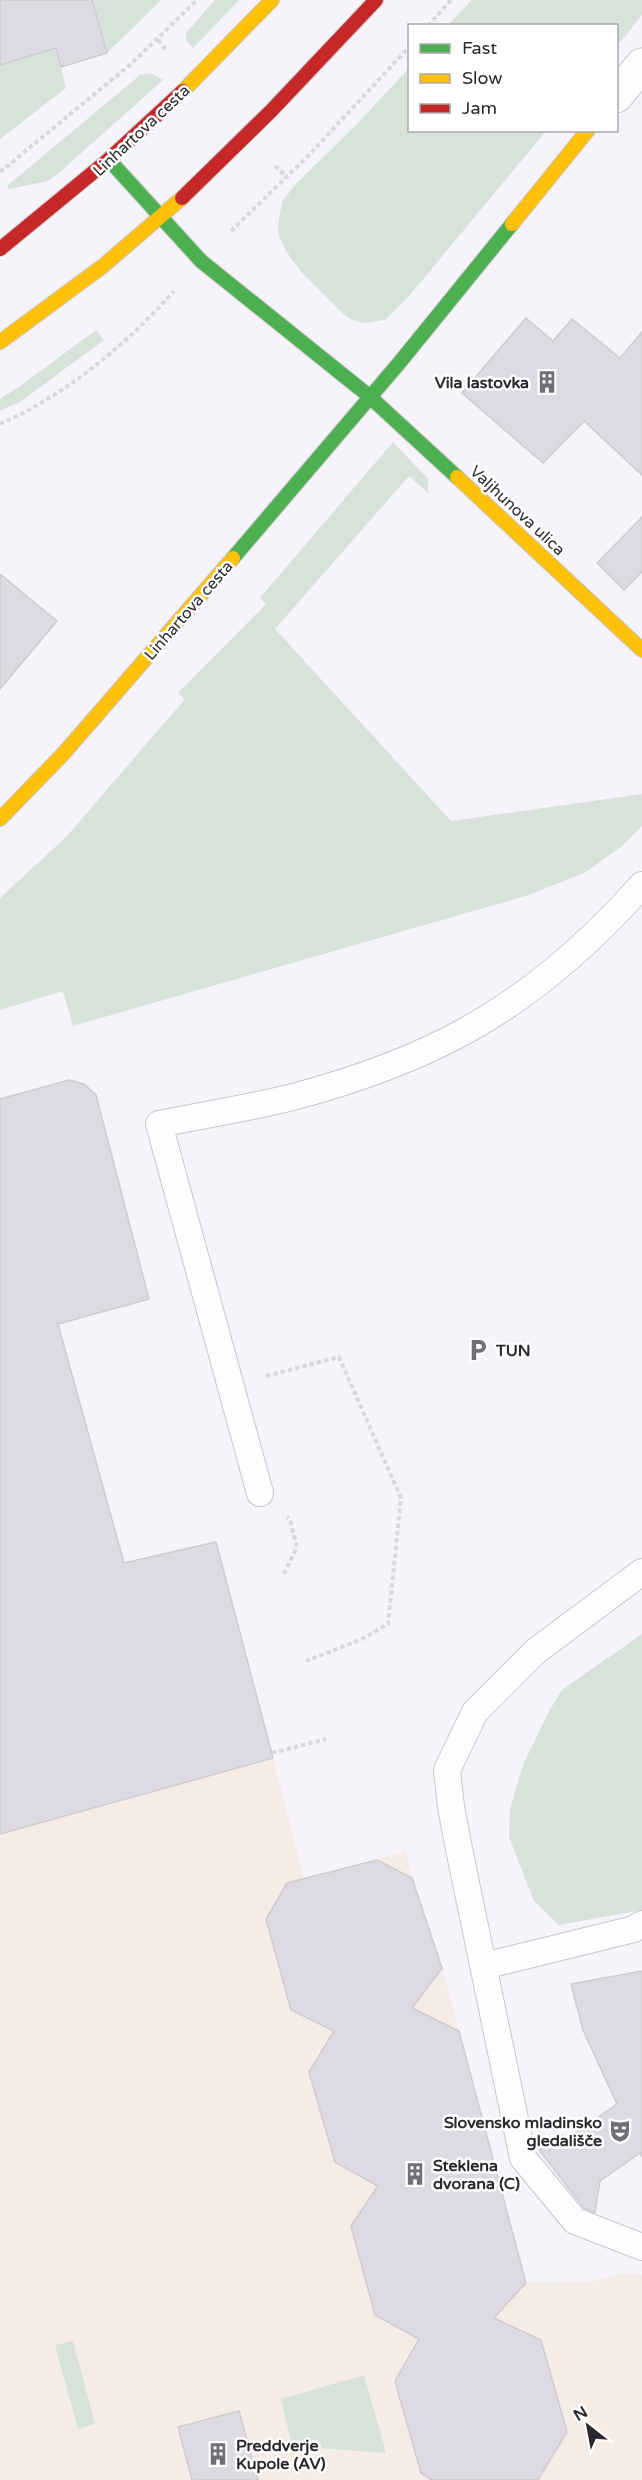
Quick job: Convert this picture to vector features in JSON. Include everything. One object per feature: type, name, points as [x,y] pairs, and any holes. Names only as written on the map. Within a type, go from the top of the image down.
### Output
[{"type":"street","name":"Linhartova cesta","points":[[0,249],[110,161],[217,58],[272,0]]},
{"type":"street","points":[[0,342],[50,307],[160,218],[246,136],[376,0]]},
{"type":"street","points":[[618,94],[642,65]]},
{"type":"street","name":"Linhartova cesta","points":[[0,819],[63,753],[156,648],[400,362],[586,132]]},
{"type":"street","points":[[110,161],[201,261],[369,396]]},
{"type":"street","name":"Valjhunova ulica","points":[[369,396],[642,650]]},
{"type":"lane","points":[[260,1493],[159,1125],[303,1094],[366,1075],[417,1055],[458,1034],[515,998],[581,945],[642,885]]},
{"type":"lane","points":[[642,1572],[536,1651],[475,1712],[447,1770],[451,1807],[523,2158],[574,2221],[642,2247]]},
{"type":"lane","points":[[483,1966],[634,1929],[642,1924]]},
{"type":"path","points":[[0,172],[131,64],[197,0]]},
{"type":"path","points":[[430,24],[451,0]]},
{"type":"path","points":[[236,226],[308,156],[408,48]]},
{"type":"path","points":[[0,424],[49,400],[135,334],[160,307]]},
{"type":"path","points":[[267,1376],[339,1357],[401,1498],[388,1624],[352,1643],[306,1660]]},
{"type":"path","points":[[284,1574],[297,1547],[290,1520]]},
{"type":"path","points":[[272,1753],[326,1739]]},
{"type":"shaded area","points":[[92,0],[161,0],[107,53]]},
{"type":"shaded area","points":[[215,0],[239,0],[193,48],[186,40],[186,33]]},
{"type":"shaded area","points":[[472,0],[642,0],[642,15],[618,45],[618,24],[449,24]]},
{"type":"shaded area","points":[[56,48],[66,88],[0,139],[0,65]]},
{"type":"shaded area","points":[[408,69],[408,132],[545,132],[410,295],[385,320],[363,323],[342,313],[302,273],[286,251],[279,236],[278,225],[282,202],[295,185],[357,124]]},
{"type":"shaded area","points":[[150,73],[163,80],[61,171],[48,181],[9,189],[7,186],[140,75]]},
{"type":"shaded area","points":[[96,330],[104,340],[20,402],[0,411],[0,399]]},
{"type":"shaded area","points":[[393,442],[428,479],[428,493],[409,476],[275,629],[451,821],[642,794],[642,826],[622,846],[586,872],[529,895],[73,1026],[63,991],[0,1010],[0,898],[67,836],[185,699],[178,693],[266,604],[260,598]]},
{"type":"shaded area","points":[[642,1634],[642,1910],[559,1925],[534,1901],[509,1837],[510,1809],[523,1765],[548,1713],[562,1690]]},
{"type":"shaded area","points":[[273,1758],[304,1879],[406,1851],[412,1878],[442,1968],[526,2283],[595,2281],[628,2273],[642,2275],[642,2480],[0,2480],[0,1834]]},
{"type":"shaded area","points":[[73,2341],[95,2424],[78,2429],[55,2345]]},
{"type":"shaded area","points":[[364,2375],[386,2453],[292,2446],[281,2399]]},
{"type":"building","points":[[0,0],[92,0],[107,53],[61,67],[56,48],[0,65]]},
{"type":"building","name":"Vila lastovka","points":[[526,318],[553,341],[572,319],[620,358],[642,332],[642,475],[584,421],[543,463],[462,393]]},
{"type":"building","points":[[642,517],[642,572],[624,590],[597,563]]},
{"type":"building","points":[[0,574],[57,621],[0,689]]},
{"type":"building","points":[[69,1080],[84,1084],[96,1095],[149,1299],[58,1324],[124,1563],[216,1542],[273,1758],[0,1834],[0,1099]]},
{"type":"building","name":"Steklena dvorana (C)","points":[[377,1860],[412,1878],[442,1968],[412,2008],[459,2031],[526,2283],[494,2318],[541,2340],[567,2432],[538,2480],[432,2480],[421,2473],[395,2381],[419,2339],[375,2315],[351,2226],[378,2186],[335,2162],[309,2072],[334,2031],[291,2010],[266,1919],[287,1883]]},
{"type":"building","points":[[642,1971],[642,2157],[640,2153],[600,2181],[595,2213],[584,2208],[539,2150],[560,2135],[569,2137],[617,2104],[583,2030],[571,1984]]},
{"type":"building","name":"Preddverje Kupole (AV)","points":[[239,2411],[258,2480],[192,2480],[178,2427]]},
{"type":"traffic: fast","points":[[110,161],[201,261],[369,396],[457,477]]},
{"type":"traffic: fast","points":[[233,558],[400,362],[512,224]]},
{"type":"traffic: slow","points":[[183,91],[272,0]]},
{"type":"traffic: slow","points":[[512,224],[586,132]]},
{"type":"traffic: slow","points":[[0,342],[103,266],[182,198]]},
{"type":"traffic: slow","points":[[457,477],[642,650]]},
{"type":"traffic: slow","points":[[0,819],[64,753],[233,558]]},
{"type":"traffic: jam","points":[[182,198],[271,111],[376,0]]},
{"type":"traffic: jam","points":[[0,249],[107,161],[183,91]]},
{"type":"place","name":"Vila lastovka","points":[[547,382]]},
{"type":"place","name":"TUN","points":[[478,1350]]},
{"type":"place","name":"Slovensko mladinsko gledališče","points":[[620,2131]]},
{"type":"place","name":"Steklena dvorana (C)","points":[[415,2174]]},
{"type":"place","name":"Preddverje Kupole (AV)","points":[[218,2454]]}]
